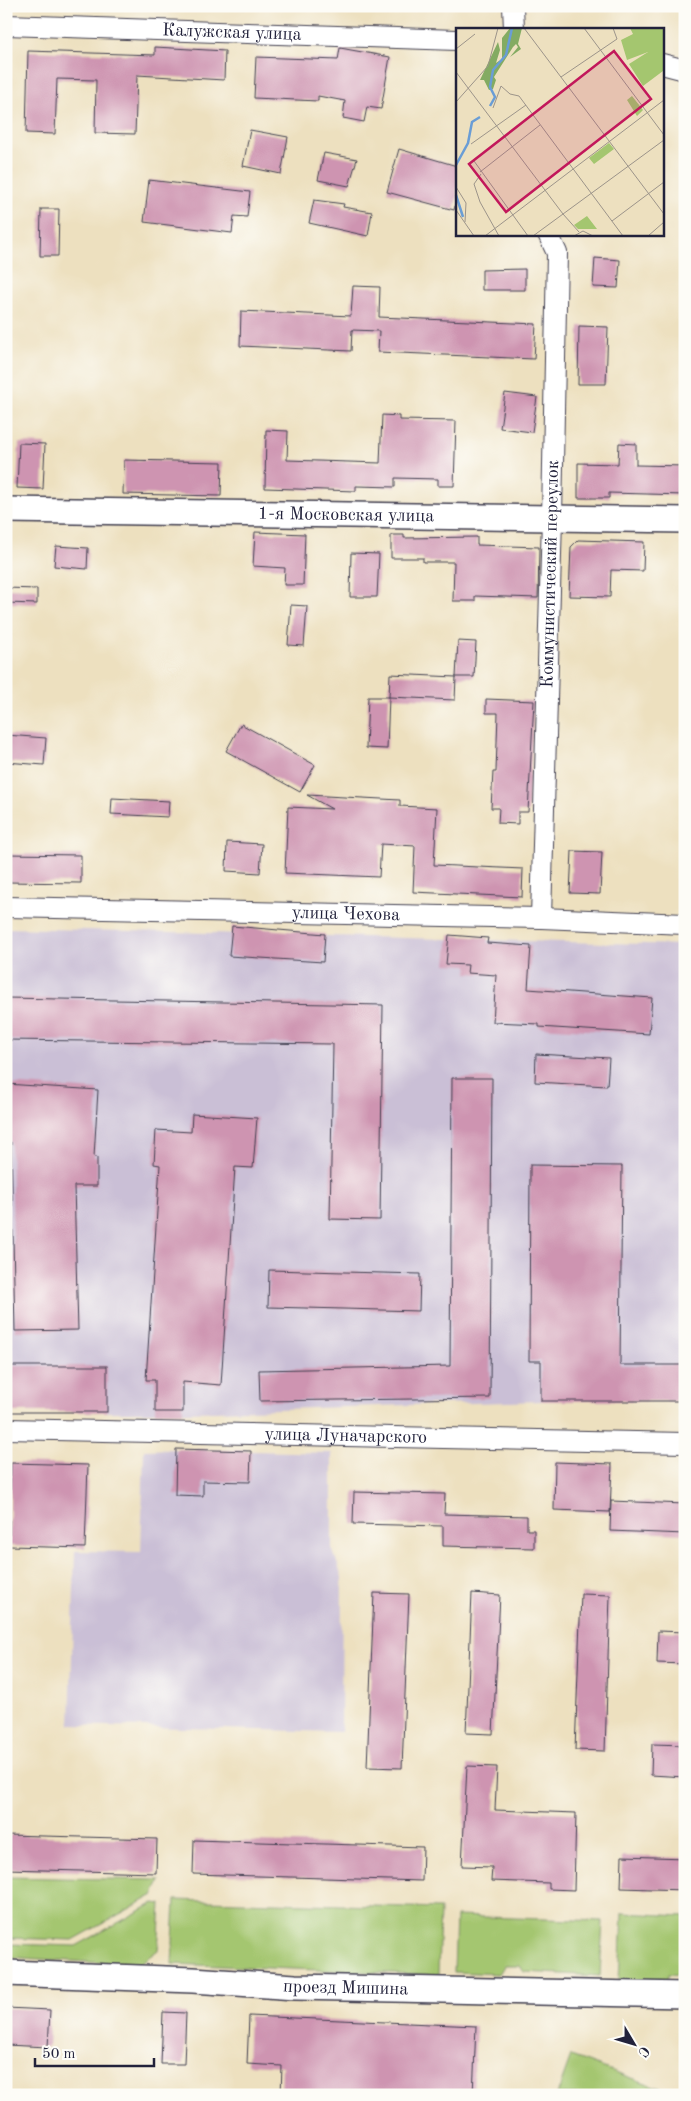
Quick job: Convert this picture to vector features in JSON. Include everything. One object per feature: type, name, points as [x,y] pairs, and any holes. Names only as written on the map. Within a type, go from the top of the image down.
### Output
[{"type":"main road","name":"1-я Московская улица","points":[[6,510],[685,520]]},
{"type":"main road","name":"проезд Мишина","points":[[6,1973],[193,1980],[296,1987],[685,1995]]},
{"type":"street","points":[[513,6],[514,28]]},
{"type":"street","name":"Калужская улица","points":[[6,25],[456,40]]},
{"type":"street","points":[[664,65],[685,70]]},
{"type":"street","name":"Коммунистический переулок","points":[[541,918],[557,253],[548,235]]},
{"type":"street","name":"улица Чехова","points":[[6,907],[541,918],[685,924]]},
{"type":"street","name":"улица Луначарского","points":[[6,1429],[685,1443]]},
{"type":"shaded area","points":[[6,928],[685,945],[685,1400],[541,1401],[183,1412],[6,1412]]},
{"type":"shaded area","points":[[176,1449],[332,1453],[332,1548],[342,1577],[341,1732],[70,1725],[75,1551],[141,1552],[144,1450]]},
{"type":"green space","points":[[6,1877],[160,1880],[154,1895],[73,1940],[6,1938]]},
{"type":"green space","points":[[175,1900],[440,1908],[438,1975],[172,1964]]},
{"type":"green space","points":[[154,1903],[161,1904],[158,1950],[138,1965],[6,1957],[6,1944],[76,1946]]},
{"type":"green space","points":[[622,1913],[685,1916],[685,1975],[668,1974],[667,1984],[619,1982]]},
{"type":"green space","points":[[456,1916],[603,1921],[600,1976],[524,1972],[520,1966],[504,1966],[499,1974],[454,1972]]},
{"type":"green space","points":[[571,2056],[679,2095],[557,2095]]},
{"type":"building","points":[[155,47],[225,51],[224,80],[137,75],[135,134],[95,133],[96,80],[57,79],[55,134],[26,133],[28,51],[155,55]]},
{"type":"building","points":[[340,48],[390,57],[381,109],[367,107],[364,122],[343,118],[345,101],[318,96],[318,101],[254,98],[256,57],[338,60]]},
{"type":"building","points":[[250,130],[288,137],[281,174],[243,166]]},
{"type":"building","points":[[399,149],[456,166],[456,202],[454,210],[387,192]]},
{"type":"building","points":[[324,153],[357,159],[349,186],[318,180]]},
{"type":"building","points":[[149,180],[250,192],[247,217],[234,216],[232,233],[144,222]]},
{"type":"building","points":[[314,200],[344,204],[343,207],[372,212],[368,236],[309,223]]},
{"type":"building","points":[[41,209],[59,209],[58,256],[40,256]]},
{"type":"building","points":[[595,258],[620,260],[618,288],[593,287]]},
{"type":"building","points":[[525,269],[525,290],[482,290],[482,270]]},
{"type":"building","points":[[353,286],[380,287],[379,317],[536,324],[534,359],[378,352],[379,331],[352,330],[351,351],[240,346],[241,311],[351,316]]},
{"type":"building","points":[[579,326],[608,327],[606,384],[578,384]]},
{"type":"building","points":[[505,393],[537,397],[532,432],[500,428]]},
{"type":"building","points":[[382,415],[399,416],[399,420],[456,421],[454,486],[438,486],[438,479],[395,478],[395,487],[356,486],[356,491],[265,488],[266,430],[288,431],[287,460],[380,463]]},
{"type":"building","points":[[19,443],[45,444],[43,489],[17,488]]},
{"type":"building","points":[[619,443],[636,444],[636,465],[685,466],[685,495],[609,493],[609,498],[578,498],[578,463],[618,464]]},
{"type":"building","points":[[124,460],[222,462],[221,496],[123,494]]},
{"type":"building","points":[[255,532],[305,534],[303,585],[284,585],[285,568],[253,566]]},
{"type":"building","points":[[391,535],[404,535],[404,538],[477,537],[477,545],[539,547],[538,598],[475,596],[475,601],[453,601],[454,562],[423,562],[423,558],[391,558]]},
{"type":"building","points":[[578,540],[644,542],[643,571],[611,570],[610,597],[569,596],[571,547]]},
{"type":"building","points":[[56,546],[88,548],[87,569],[54,566]]},
{"type":"building","points":[[351,553],[379,554],[377,597],[350,597]]},
{"type":"building","points":[[6,588],[37,589],[37,604],[6,603]]},
{"type":"building","points":[[291,605],[307,606],[304,646],[288,645]]},
{"type":"building","points":[[458,641],[476,642],[474,677],[456,677]]},
{"type":"building","points":[[390,674],[456,677],[455,700],[389,697]]},
{"type":"building","points":[[368,697],[389,697],[387,749],[366,748]]},
{"type":"building","points":[[486,699],[534,701],[528,812],[518,812],[518,824],[498,823],[499,808],[491,808],[493,772],[496,772],[498,713],[486,713]]},
{"type":"building","points":[[241,724],[315,765],[300,792],[226,751]]},
{"type":"building","points":[[6,735],[46,738],[44,765],[6,762]]},
{"type":"building","points":[[307,795],[400,800],[400,806],[437,808],[434,865],[523,869],[522,897],[413,892],[415,846],[381,844],[379,877],[285,873],[288,807],[332,809]]},
{"type":"building","points":[[112,798],[169,801],[168,817],[111,814]]},
{"type":"building","points":[[227,842],[262,844],[260,873],[226,871]]},
{"type":"building","points":[[572,851],[602,852],[600,894],[570,893]]},
{"type":"building","points":[[6,854],[81,855],[81,883],[6,882]]},
{"type":"building","points":[[232,926],[325,934],[323,962],[229,956]]},
{"type":"building","points":[[449,935],[488,938],[487,943],[531,946],[528,989],[652,998],[649,1034],[539,1027],[539,1024],[493,1022],[496,975],[467,973],[468,965],[446,964]]},
{"type":"building","points":[[6,998],[383,1005],[380,1220],[330,1219],[333,1044],[6,1040]]},
{"type":"building","points":[[536,1054],[609,1058],[607,1086],[535,1082]]},
{"type":"building","points":[[452,1078],[492,1078],[490,1398],[260,1401],[259,1370],[450,1366]]},
{"type":"building","points":[[6,1084],[98,1090],[94,1157],[97,1157],[97,1186],[74,1186],[78,1330],[15,1331],[11,1142],[6,1142]]},
{"type":"building","points":[[192,1114],[257,1118],[253,1168],[235,1167],[221,1385],[183,1382],[183,1412],[155,1412],[155,1380],[146,1380],[160,1165],[154,1164],[156,1130],[191,1132]]},
{"type":"building","points":[[530,1165],[622,1166],[620,1365],[685,1365],[685,1401],[541,1401],[541,1361],[529,1361]]},
{"type":"building","points":[[269,1270],[420,1274],[419,1311],[268,1307]]},
{"type":"building","points":[[6,1366],[107,1366],[107,1412],[6,1412]]},
{"type":"building","points":[[176,1449],[251,1451],[250,1482],[203,1481],[203,1496],[175,1495]]},
{"type":"building","points":[[555,1462],[612,1464],[610,1512],[554,1510]]},
{"type":"building","points":[[11,1463],[88,1465],[85,1548],[9,1546]]},
{"type":"building","points":[[354,1492],[445,1494],[444,1514],[527,1516],[527,1530],[534,1530],[534,1548],[443,1546],[443,1526],[353,1524]]},
{"type":"building","points":[[611,1501],[685,1504],[685,1534],[610,1531]]},
{"type":"building","points":[[374,1593],[409,1594],[402,1768],[367,1767]]},
{"type":"building","points":[[472,1593],[500,1595],[493,1734],[466,1733]]},
{"type":"building","points":[[581,1594],[610,1595],[605,1751],[575,1750]]},
{"type":"building","points":[[658,1631],[685,1632],[685,1664],[657,1663]]},
{"type":"building","points":[[652,1744],[685,1745],[685,1777],[651,1775]]},
{"type":"building","points":[[467,1766],[497,1767],[495,1810],[576,1813],[574,1890],[549,1889],[549,1883],[491,1881],[492,1867],[462,1866]]},
{"type":"building","points":[[6,1835],[157,1839],[156,1873],[6,1869]]},
{"type":"building","points":[[194,1840],[423,1847],[422,1881],[193,1874]]},
{"type":"building","points":[[622,1856],[685,1858],[685,1890],[621,1888]]},
{"type":"building","points":[[6,2008],[50,2010],[48,2047],[6,2045]]},
{"type":"building","points":[[163,2012],[186,2013],[184,2064],[161,2064]]},
{"type":"building","points":[[249,2016],[476,2026],[473,2095],[281,2095],[282,2066],[247,2064]]}]
